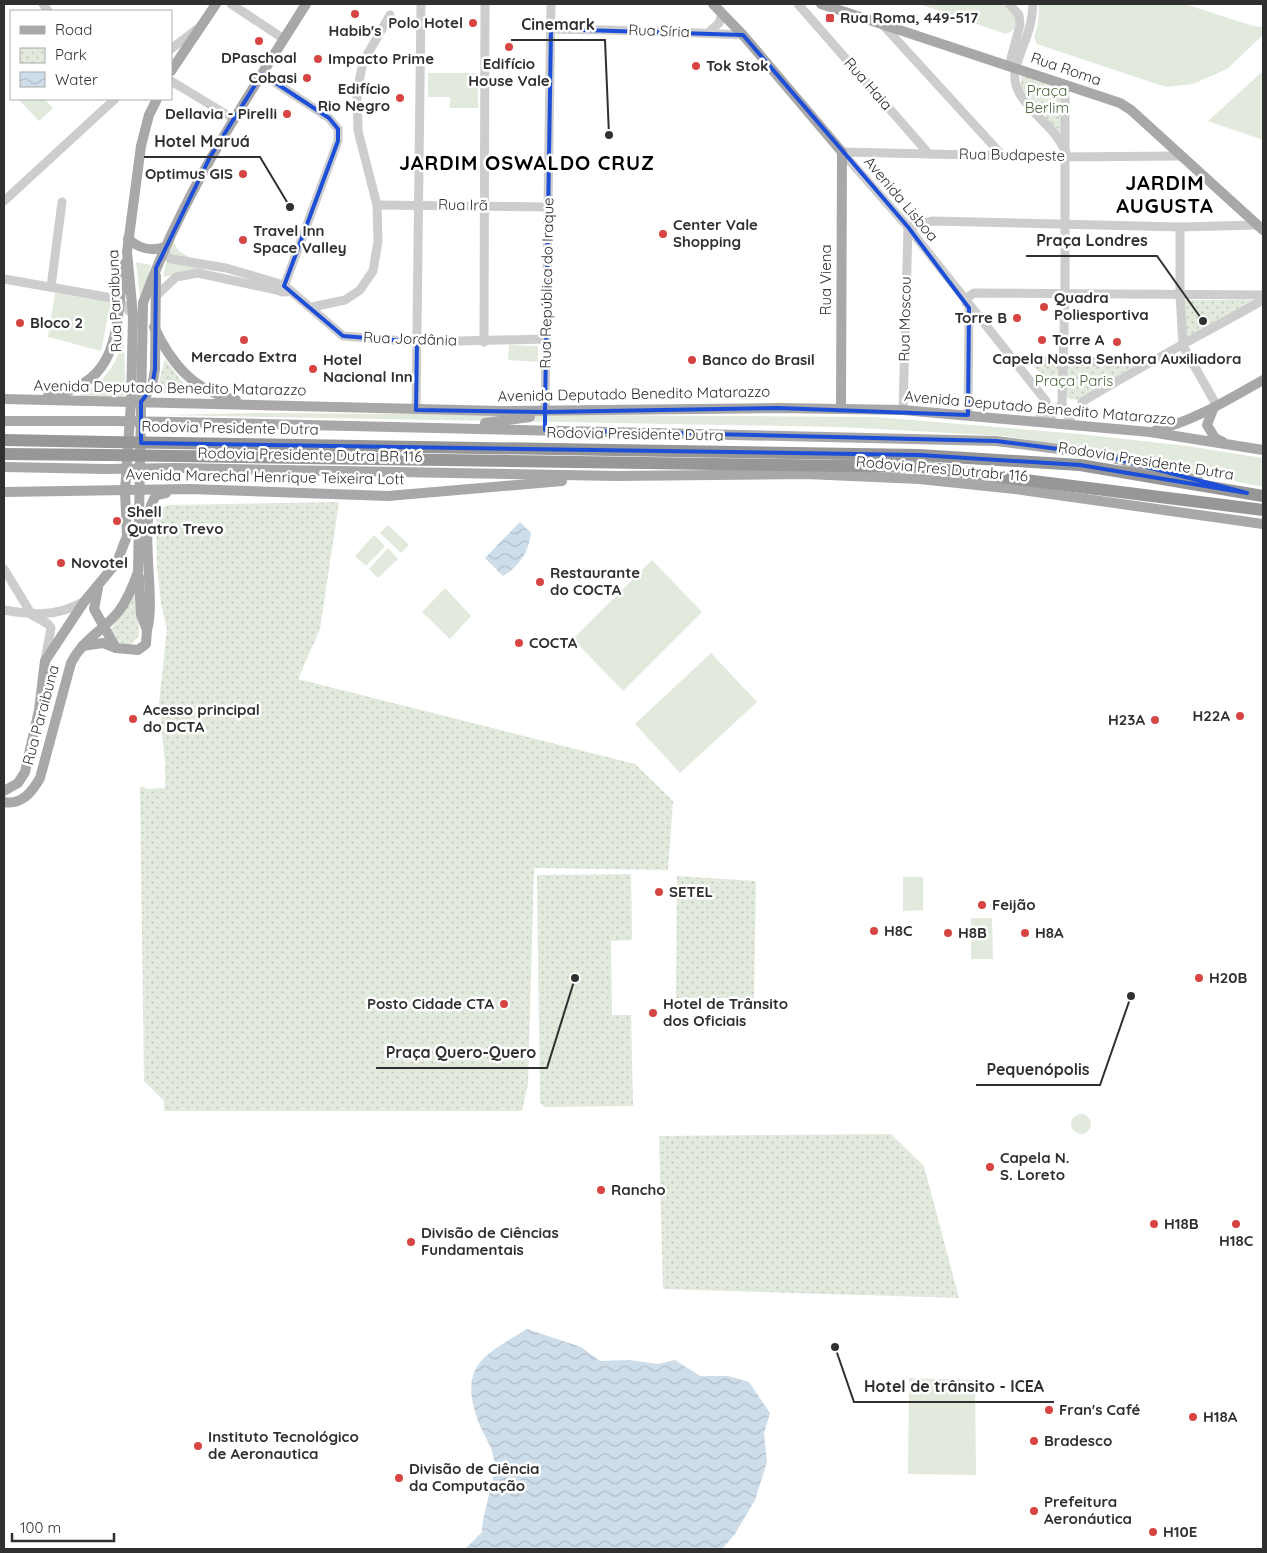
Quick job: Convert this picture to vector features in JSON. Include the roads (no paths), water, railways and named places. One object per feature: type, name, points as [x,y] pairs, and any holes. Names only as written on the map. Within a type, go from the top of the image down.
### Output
[{"type":"highway","name":"Rodovia Presidente Dutra","points":[[4,440],[108,449],[176,462],[922,467],[1263,510]]},
{"type":"highway","name":"Rodovia Presidente Dutra","points":[[4,454],[108,449],[176,443],[919,455],[1080,465],[1263,496]]},
{"type":"main road","points":[[172,68],[216,4]]},
{"type":"main road","points":[[147,630],[141,615],[138,572],[140,490],[138,402],[143,303],[165,247],[210,157],[306,4]]},
{"type":"main road","name":"Avenida Lisboa","points":[[713,4],[842,152]]},
{"type":"main road","name":"Rua Roma","points":[[821,4],[1120,103],[1131,110],[1260,228]]},
{"type":"main road","name":"Rua Paraibuna","points":[[4,791],[18,783],[25,772],[39,710],[45,661],[84,602],[117,562],[126,536],[125,491],[138,402],[127,252],[141,146],[157,100]]},
{"type":"main road","name":"Rua Viena","points":[[841,409],[842,152]]},
{"type":"main road","points":[[128,240],[137,246],[148,249],[157,250],[165,247]]},
{"type":"main road","points":[[23,400],[66,393],[83,385],[108,360],[113,346],[118,299],[127,252]]},
{"type":"main road","points":[[138,402],[152,387],[155,369],[156,268]]},
{"type":"main road","points":[[154,327],[175,365],[197,383],[215,396],[259,405]]},
{"type":"main road","points":[[1150,432],[1173,426],[1215,407],[1263,380]]},
{"type":"main road","name":"Avenida Deputado Benedito Matarazzo","points":[[4,399],[545,412],[903,410],[1150,432],[1258,449]]},
{"type":"main road","points":[[1215,407],[1207,425],[1215,438],[1226,444]]},
{"type":"main road","points":[[455,427],[568,411]]},
{"type":"main road","points":[[4,421],[455,427],[996,441],[1097,454],[1246,493]]},
{"type":"main road","name":"Rodovia Presidente Dutra BR 116","points":[[4,467],[106,468],[176,462],[616,476]]},
{"type":"main road","name":"Rodovia Pres Dutrabr 116","points":[[616,476],[806,474],[918,480],[1015,489],[1263,524]]},
{"type":"main road","name":"Avenida Marechal Henrique Teixeira Lott","points":[[4,492],[190,489],[388,496],[616,476]]},
{"type":"main road","points":[[79,647],[103,644],[116,648],[138,650],[146,644],[151,613],[148,575],[149,508],[157,495],[190,489]]},
{"type":"main road","name":"Rua Paraibuna","points":[[4,802],[19,802],[32,792],[40,778],[65,682],[79,647],[119,612],[129,596],[138,572]]},
{"type":"main road","points":[[98,586],[94,609],[116,648]]},
{"type":"street","points":[[231,4],[284,39]]},
{"type":"street","points":[[416,410],[422,4]]},
{"type":"street","points":[[484,342],[485,4]]},
{"type":"street","name":"Rua República do Iraque","points":[[545,412],[551,4]]},
{"type":"street","name":"Rua Haia","points":[[798,4],[929,154]]},
{"type":"street","points":[[808,14],[809,4]]},
{"type":"street","points":[[1009,4],[1019,15],[1020,24],[1012,67],[1017,89],[1038,116],[1055,133],[1066,154]]},
{"type":"street","points":[[1012,67],[1032,23],[1033,4]]},
{"type":"street","name":"Rua Síria","points":[[708,33],[719,23],[722,14]]},
{"type":"street","points":[[312,308],[344,300],[360,290],[373,271],[378,241],[377,205],[358,131],[357,92],[363,62],[390,15]]},
{"type":"street","points":[[883,25],[1001,154]]},
{"type":"street","points":[[172,48],[201,26]]},
{"type":"street","name":"Rua Síria","points":[[551,29],[742,35]]},
{"type":"street","points":[[907,51],[907,42],[916,35]]},
{"type":"street","points":[[156,296],[176,277],[198,273],[283,288],[338,140],[338,128],[329,118],[262,74]]},
{"type":"street","points":[[172,82],[234,119]]},
{"type":"street","points":[[1065,86],[1065,294],[1062,404],[1072,424]]},
{"type":"street","points":[[4,200],[114,100]]},
{"type":"street","name":"Rua Budapeste","points":[[842,152],[1181,156]]},
{"type":"street","name":"Avenida Lisboa","points":[[842,152],[908,227],[1046,401],[1046,410],[1042,421]]},
{"type":"street","points":[[51,287],[62,202]]},
{"type":"street","name":"Rua Irã","points":[[377,205],[548,207]]},
{"type":"street","points":[[908,227],[933,221],[1260,228]]},
{"type":"street","name":"Rua Moscou","points":[[903,410],[908,227]]},
{"type":"street","points":[[1180,227],[1180,296],[1183,346],[1215,407]]},
{"type":"street","name":"Rua Jordânia","points":[[165,247],[166,255],[171,259],[226,268],[291,292],[312,308],[329,327],[342,336],[417,342],[484,342],[546,339]]},
{"type":"street","points":[[4,280],[118,299],[133,315]]},
{"type":"street","points":[[968,415],[968,297],[974,294],[1263,295]]},
{"type":"street","points":[[1082,402],[1147,362],[1183,346],[1263,300]]},
{"type":"street","points":[[1014,360],[1147,362]]},
{"type":"street","points":[[1042,421],[1062,404]]},
{"type":"street","points":[[4,568],[32,615]]},
{"type":"street","points":[[4,610],[32,615],[64,611],[84,602]]},
{"type":"street","name":"Rua Paraibuna","points":[[32,615],[48,624],[50,628],[45,661]]},
{"type":"water","points":[[520,522],[531,533],[530,540],[522,558],[514,568],[503,576],[485,558]]},
{"type":"water","points":[[527,1329],[581,1347],[600,1361],[630,1360],[658,1364],[675,1360],[700,1376],[728,1376],[749,1382],[770,1413],[764,1433],[767,1462],[755,1500],[735,1534],[722,1549],[458,1549],[466,1548],[482,1532],[494,1468],[492,1450],[478,1421],[473,1402],[471,1387],[474,1374],[479,1364],[488,1355]]},
{"type":"place","name":"Habib's","points":[[355,14]]},
{"type":"place","name":"Rua Roma, 449-517","points":[[830,18]]},
{"type":"place","name":"Polo Hotel","points":[[473,23]]},
{"type":"place","name":"DPaschoal","points":[[259,41]]},
{"type":"place","name":"Edifício House Vale","points":[[509,47]]},
{"type":"place","name":"Impacto Prime","points":[[318,59]]},
{"type":"place","name":"Tok Stok","points":[[696,66]]},
{"type":"place","name":"Cobasi","points":[[307,78]]},
{"type":"place","name":"Edifício Rio Negro","points":[[400,98]]},
{"type":"place","name":"Dellavia - Pirelli","points":[[287,114]]},
{"type":"place","name":"Cinemark","points":[[609,135]]},
{"type":"place","name":"Optimus GIS","points":[[243,174]]},
{"type":"place","name":"Hotel Maruá","points":[[290,207]]},
{"type":"place","name":"Center Vale Shopping","points":[[663,234]]},
{"type":"place","name":"Travel Inn Space Valley","points":[[243,240]]},
{"type":"place","name":"Quadra Poliesportiva","points":[[1044,307]]},
{"type":"place","name":"Torre B","points":[[1017,318]]},
{"type":"place","name":"Praça Londres","points":[[1203,321]]},
{"type":"place","name":"Bloco 2","points":[[20,323]]},
{"type":"place","name":"Mercado Extra","points":[[244,340]]},
{"type":"place","name":"Torre A","points":[[1042,340]]},
{"type":"place","name":"Capela Nossa Senhora Auxiliadora","points":[[1117,342]]},
{"type":"place","name":"Banco do Brasil","points":[[692,360]]},
{"type":"place","name":"Hotel Nacional Inn","points":[[313,369]]},
{"type":"place","name":"Shell Quatro Trevo","points":[[117,521]]},
{"type":"place","name":"Novotel","points":[[61,563]]},
{"type":"place","name":"Restaurante do COCTA","points":[[540,582]]},
{"type":"place","name":"COCTA","points":[[519,643]]},
{"type":"place","name":"H22A","points":[[1240,716]]},
{"type":"place","name":"Acesso principal do DCTA","points":[[133,719]]},
{"type":"place","name":"H23A","points":[[1155,720]]},
{"type":"place","name":"SETEL","points":[[659,892]]},
{"type":"place","name":"Feijão","points":[[982,905]]},
{"type":"place","name":"H8C","points":[[874,931]]},
{"type":"place","name":"H8B","points":[[948,933]]},
{"type":"place","name":"H8A","points":[[1025,933]]},
{"type":"place","name":"Praça Quero-Quero","points":[[575,978]]},
{"type":"place","name":"H20B","points":[[1199,978]]},
{"type":"place","name":"Pequenópolis","points":[[1131,996]]},
{"type":"place","name":"Posto Cidade CTA","points":[[504,1004]]},
{"type":"place","name":"Hotel de Trânsito dos Oficiais","points":[[653,1013]]},
{"type":"place","name":"Capela N. S. Loreto","points":[[990,1167]]},
{"type":"place","name":"Rancho","points":[[601,1190]]},
{"type":"place","name":"H18B","points":[[1154,1224]]},
{"type":"place","name":"H18C","points":[[1236,1224]]},
{"type":"place","name":"Divisão de Ciências Fundamentais","points":[[411,1242]]},
{"type":"place","name":"Hotel de trânsito - ICEA","points":[[835,1347]]},
{"type":"place","name":"Fran's Café","points":[[1049,1410]]},
{"type":"place","name":"H18A","points":[[1193,1417]]},
{"type":"place","name":"Bradesco","points":[[1034,1441]]},
{"type":"place","name":"Instituto Tecnológico de Aeronautica","points":[[198,1446]]},
{"type":"place","name":"Divisão de Ciência da Computação","points":[[399,1478]]},
{"type":"place","name":"Prefeitura Aeronáutica","points":[[1034,1511]]},
{"type":"place","name":"H10E","points":[[1153,1532]]},
{"type":"district","name":"JARDIM OSWALDO CRUZ","points":[[527,163]]},
{"type":"district","name":"JARDIM AUGUSTA","points":[[1165,194]]},
{"type":"park label","name":"Praça Berlim","points":[[1047,100]]},
{"type":"park label","name":"Praça Paris","points":[[1074,381]]}]
